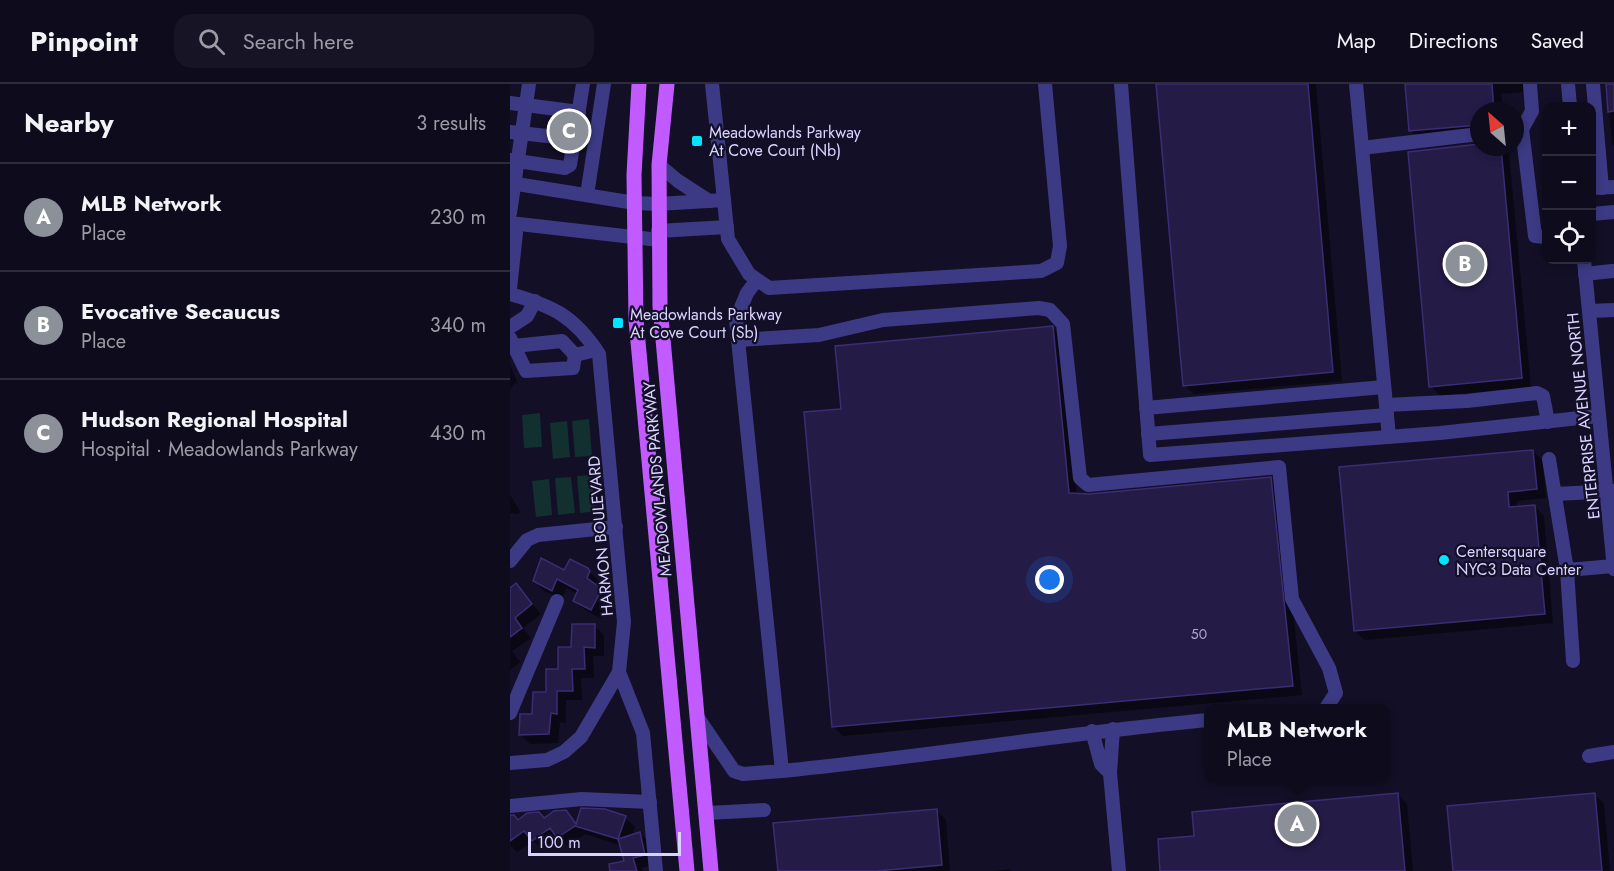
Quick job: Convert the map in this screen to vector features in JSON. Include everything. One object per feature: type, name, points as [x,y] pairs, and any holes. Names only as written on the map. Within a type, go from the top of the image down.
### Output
[{"type":"main road","name":"MEADOWLANDS PARKWAY","points":[[639,84],[636,120],[636,320],[687,871]]},
{"type":"main road","name":"MEADOWLANDS PARKWAY","points":[[667,84],[659,165],[658,204],[664,365],[711,871]]},
{"type":"street","points":[[510,213],[516,132],[529,84]]},
{"type":"street","points":[[513,160],[565,168],[572,162],[583,84]]},
{"type":"street","points":[[595,84],[594,92],[601,105]]},
{"type":"street","points":[[587,195],[604,84]]},
{"type":"street","points":[[712,84],[727,227],[734,252],[749,274],[769,288],[1041,271],[1057,263],[1060,246],[1045,84]]},
{"type":"street","points":[[1121,84],[1150,455],[1598,416]]},
{"type":"street","points":[[1356,84],[1389,436]]},
{"type":"street","points":[[1524,122],[1532,111],[1530,84]]},
{"type":"street","points":[[1568,84],[1570,102]]},
{"type":"street","points":[[1593,84],[1602,187]]},
{"type":"street","points":[[510,103],[579,112]]},
{"type":"street","points":[[516,132],[575,139]]},
{"type":"street","points":[[1362,148],[1470,135]]},
{"type":"street","points":[[1523,156],[1535,236],[1542,237]]},
{"type":"street","points":[[659,165],[678,182],[709,201]]},
{"type":"street","points":[[512,183],[635,203],[724,200]]},
{"type":"street","points":[[1596,214],[1614,212]]},
{"type":"street","points":[[510,224],[636,238],[727,227]]},
{"type":"street","points":[[510,224],[516,233],[510,290]]},
{"type":"street","name":"ENTERPRISE AVENUE NORTH","points":[[1584,264],[1598,416],[1607,441],[1614,567]]},
{"type":"street","points":[[1585,274],[1612,271]]},
{"type":"street","points":[[758,280],[747,293],[736,320],[782,771]]},
{"type":"street","name":"HARMON BOULEVARD","points":[[510,294],[547,305],[573,322],[596,350],[602,374],[624,622],[619,672],[581,737],[564,752],[547,760],[510,763]]},
{"type":"street","points":[[510,327],[527,316],[535,301]]},
{"type":"street","points":[[738,340],[819,335],[883,320],[1039,308],[1050,310],[1063,324],[1080,478],[1089,485],[1280,467],[1292,599],[1329,668],[1336,693],[1329,704]]},
{"type":"street","points":[[1589,311],[1614,310]]},
{"type":"street","points":[[562,341],[575,355],[573,368],[526,371],[512,342],[562,341]]},
{"type":"street","points":[[575,355],[596,350]]},
{"type":"street","points":[[1146,408],[1384,387]]},
{"type":"street","points":[[1148,434],[1537,393],[1543,396],[1548,422]]},
{"type":"street","points":[[1549,459],[1567,570],[1574,661]]},
{"type":"street","points":[[1555,494],[1611,491]]},
{"type":"street","points":[[510,561],[527,540],[538,536],[616,527]]},
{"type":"street","points":[[1567,570],[1614,567]]},
{"type":"street","points":[[510,712],[557,601]]},
{"type":"street","points":[[619,672],[643,733],[656,871]]},
{"type":"street","points":[[698,718],[734,771],[743,774],[884,761],[1092,731],[1204,720]]},
{"type":"street","points":[[1113,729],[1110,773],[1119,871]]},
{"type":"street","points":[[1092,731],[1101,764],[1110,773]]},
{"type":"street","points":[[1589,756],[1614,752]]},
{"type":"street","points":[[510,806],[582,799],[650,802]]},
{"type":"street","points":[[707,813],[764,810]]},
{"type":"green space","points":[[540,413],[542,447],[524,448],[522,415]]},
{"type":"green space","points":[[589,419],[592,456],[575,457],[572,421]]},
{"type":"green space","points":[[567,421],[570,457],[553,459],[550,423]]},
{"type":"green space","points":[[594,475],[597,511],[580,513],[577,476]]},
{"type":"green space","points":[[571,477],[575,513],[558,515],[555,478]]},
{"type":"green space","points":[[549,479],[552,515],[536,517],[532,481]]},
{"type":"building","points":[[1156,84],[1308,84],[1333,372],[1183,386]]},
{"type":"building","points":[[1405,84],[1492,84],[1493,102],[1470,102],[1470,126],[1409,131]]},
{"type":"building","points":[[1606,84],[1614,84],[1614,111],[1608,112]]},
{"type":"building","points":[[1470,145],[1470,156],[1502,156],[1522,378],[1429,387],[1408,152]]},
{"type":"building","points":[[1053,326],[1069,493],[1089,494],[1271,477],[1293,686],[832,727],[804,412],[841,409],[835,346]]},
{"type":"building","name":"Centersquare NYC3 Data Center","points":[[1533,450],[1537,489],[1508,492],[1509,507],[1535,505],[1545,614],[1354,631],[1339,467]]},
{"type":"building","points":[[541,558],[564,570],[570,559],[588,568],[590,571],[587,578],[602,589],[591,610],[573,601],[578,590],[557,579],[552,591],[533,581]]},
{"type":"building","points":[[516,583],[532,604],[515,618],[522,628],[510,637],[510,588]]},
{"type":"building","points":[[572,624],[595,624],[595,648],[584,647],[585,669],[572,669],[573,691],[557,691],[557,714],[551,713],[549,734],[519,735],[520,714],[532,714],[533,692],[546,692],[546,669],[558,669],[558,647],[571,647]]},
{"type":"building","points":[[1398,793],[1405,871],[1160,871],[1158,839],[1194,836],[1192,812]]},
{"type":"building","points":[[1595,793],[1602,871],[1453,871],[1447,806]]},
{"type":"building","points":[[581,808],[605,809],[626,816],[618,839],[575,826],[557,838],[550,828],[532,841],[524,831],[510,841],[510,815],[514,815],[518,820],[527,813],[539,812],[544,818],[554,811],[566,810],[576,824]]},
{"type":"building","points":[[937,809],[942,865],[877,871],[778,871],[773,823]]},
{"type":"building","points":[[640,832],[645,855],[633,858],[637,871],[610,871],[609,864],[624,861],[618,839]]},
{"type":"place","name":"Hudson Regional Hospital","points":[[569,131]]},
{"type":"place","name":"Meadowlands Parkway At Cove Court (Nb)","points":[[697,141]]},
{"type":"place","name":"Evocative Secaucus","points":[[1465,264]]},
{"type":"place","name":"Meadowlands Parkway At Cove Court (Sb)","points":[[618,323]]},
{"type":"place","name":"Centersquare NYC3 Data Center","points":[[1444,560]]},
{"type":"place","name":"MLB Network","points":[[1297,824]]}]
